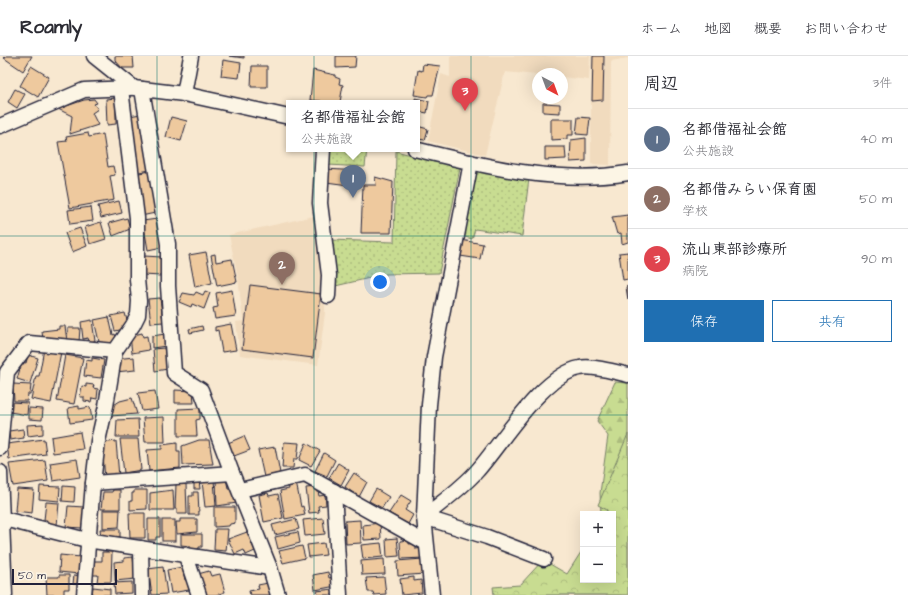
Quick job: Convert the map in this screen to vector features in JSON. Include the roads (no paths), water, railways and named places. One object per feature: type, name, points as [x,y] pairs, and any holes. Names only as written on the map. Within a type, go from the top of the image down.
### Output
[{"type":"street","points":[[94,56],[132,89],[168,244],[168,286],[174,373],[201,390],[270,568],[278,595]]},
{"type":"street","points":[[184,94],[191,56]]},
{"type":"street","points":[[84,595],[98,441],[106,406],[114,351],[133,325],[138,315],[137,218],[132,89]]},
{"type":"street","points":[[0,126],[84,90],[132,89],[184,94],[286,116]]},
{"type":"street","points":[[420,150],[522,172],[572,177],[628,173]]},
{"type":"street","points":[[323,152],[320,203],[329,275],[328,296]]},
{"type":"street","points":[[432,595],[424,517],[429,405],[434,357],[471,162]]},
{"type":"street","points":[[0,448],[7,372],[29,343],[114,351]]},
{"type":"street","points":[[424,517],[465,484],[478,470],[526,408],[562,376],[581,367],[628,375]]},
{"type":"street","points":[[0,472],[5,595]]},
{"type":"street","points":[[93,483],[232,472]]},
{"type":"street","points":[[240,490],[305,475],[426,543]]},
{"type":"street","points":[[334,491],[340,595]]},
{"type":"street","points":[[424,517],[487,537],[544,559]]},
{"type":"street","points":[[1,518],[88,540],[270,568]]},
{"type":"street","points":[[141,548],[142,595]]},
{"type":"street","points":[[186,556],[199,595]]},
{"type":"place","name":"流山東部診療所","points":[[465,111]]},
{"type":"place","name":"名都借福祉会館","points":[[353,198]]},
{"type":"place","name":"名都借みらい保育園","points":[[282,285]]}]
